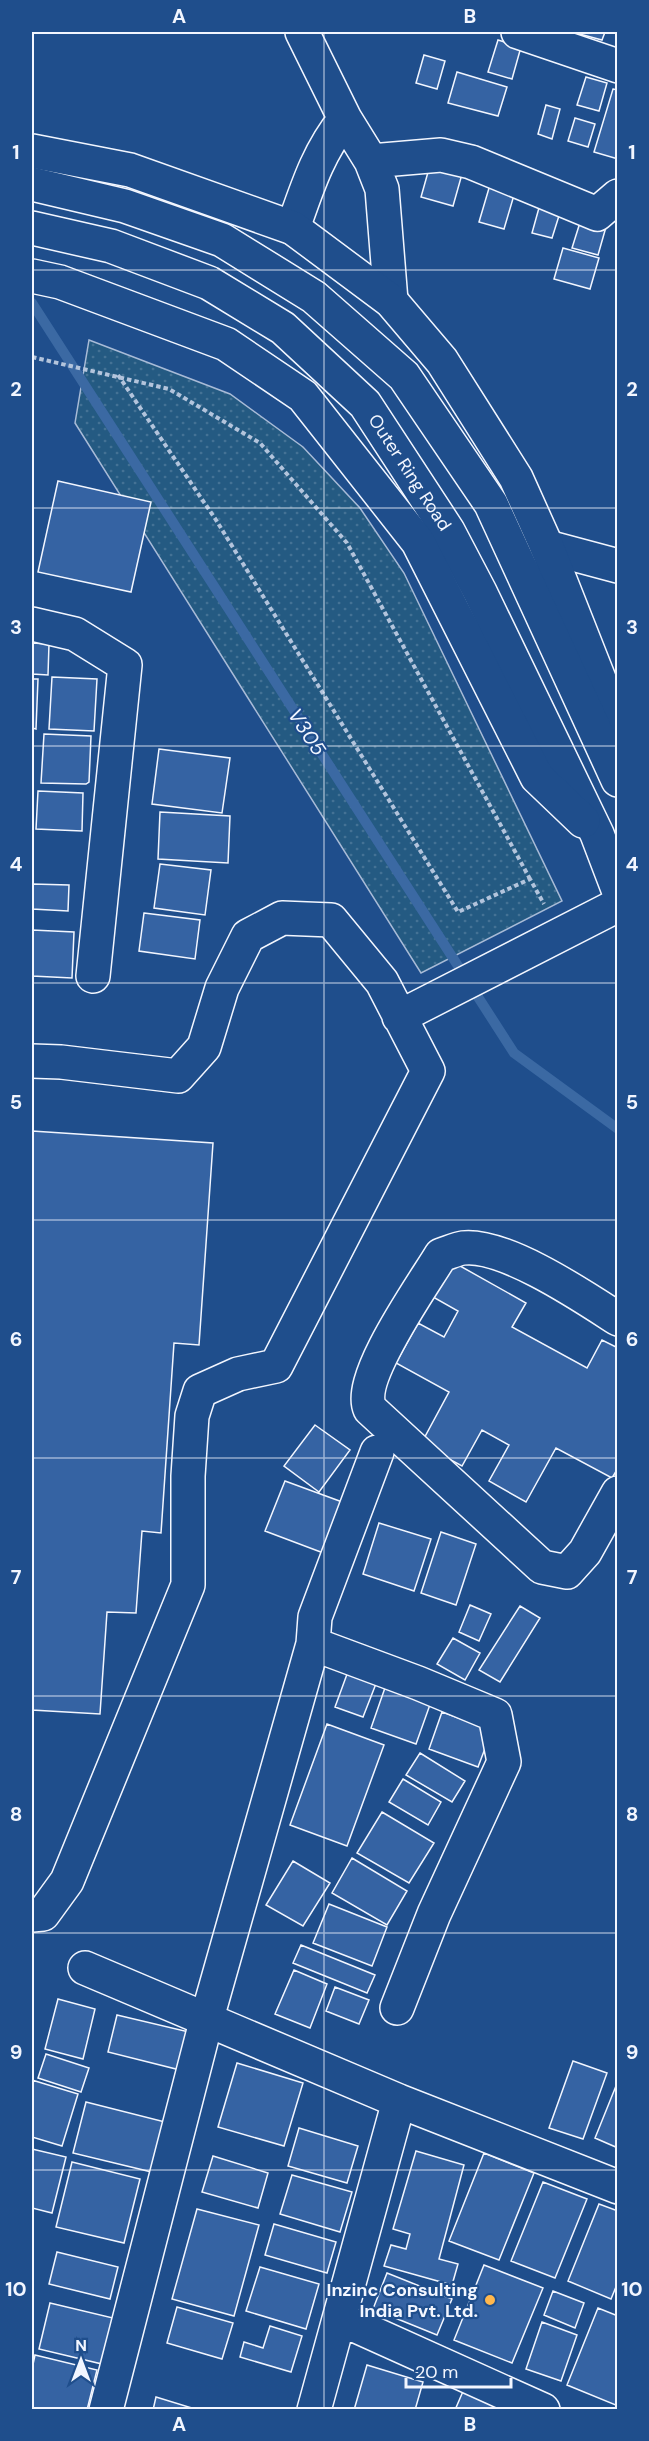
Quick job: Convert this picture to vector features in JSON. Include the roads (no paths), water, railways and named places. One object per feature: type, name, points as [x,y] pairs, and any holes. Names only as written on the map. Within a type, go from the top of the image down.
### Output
[{"type":"main road","points":[[302,32],[345,119],[371,161],[382,189],[391,301]]},
{"type":"main road","points":[[518,32],[618,66]]},
{"type":"main road","points":[[293,228],[315,164],[328,139],[345,119]]},
{"type":"main road","points":[[32,151],[130,171],[293,228],[391,301],[442,361],[516,478],[547,548],[618,726]]},
{"type":"main road","points":[[371,161],[441,155],[461,159],[597,214],[618,196]]},
{"type":"main road","points":[[32,184],[125,206],[222,240],[314,297],[404,376],[491,504],[618,780]]},
{"type":"main road","name":"Outer Ring Road","points":[[32,228],[111,246],[209,283],[284,328],[365,404],[448,531],[597,834],[618,890]]},
{"type":"main road","points":[[32,276],[60,282],[226,344],[303,396],[418,542],[537,777],[597,834]]},
{"type":"main road","points":[[547,548],[618,566]]},
{"type":"main road","points":[[32,624],[75,634],[125,665],[93,976]]},
{"type":"main road","points":[[399,1017],[618,905]]},
{"type":"main road","points":[[32,1061],[61,1062],[178,1076],[204,1047],[222,988],[248,936],[282,918],[331,920],[382,982],[428,1071],[276,1366],[238,1374],[200,1391],[192,1416],[188,1476],[188,1585],[67,1881],[43,1914],[32,1916]]},
{"type":"main road","points":[[618,1319],[564,1284],[505,1256],[465,1248],[441,1256],[371,1374],[365,1399],[370,1409],[542,1567],[567,1572],[585,1552],[618,1493]]},
{"type":"main road","points":[[106,2409],[207,2018],[313,1644],[315,1617],[377,1452]]},
{"type":"main road","points":[[313,1644],[418,1683],[495,1715],[504,1762],[434,1914],[397,2008]]},
{"type":"main road","points":[[85,1968],[399,2101],[618,2187]]},
{"type":"main road","points":[[314,2409],[341,2319],[399,2101]]},
{"type":"main road","points":[[341,2319],[543,2409]]},
{"type":"waterway","name":"V305","points":[[32,303],[514,1053],[618,1129]]},
{"type":"place","name":"Inzinc Consulting India Pvt. Ltd.","points":[[490,2300]]}]
